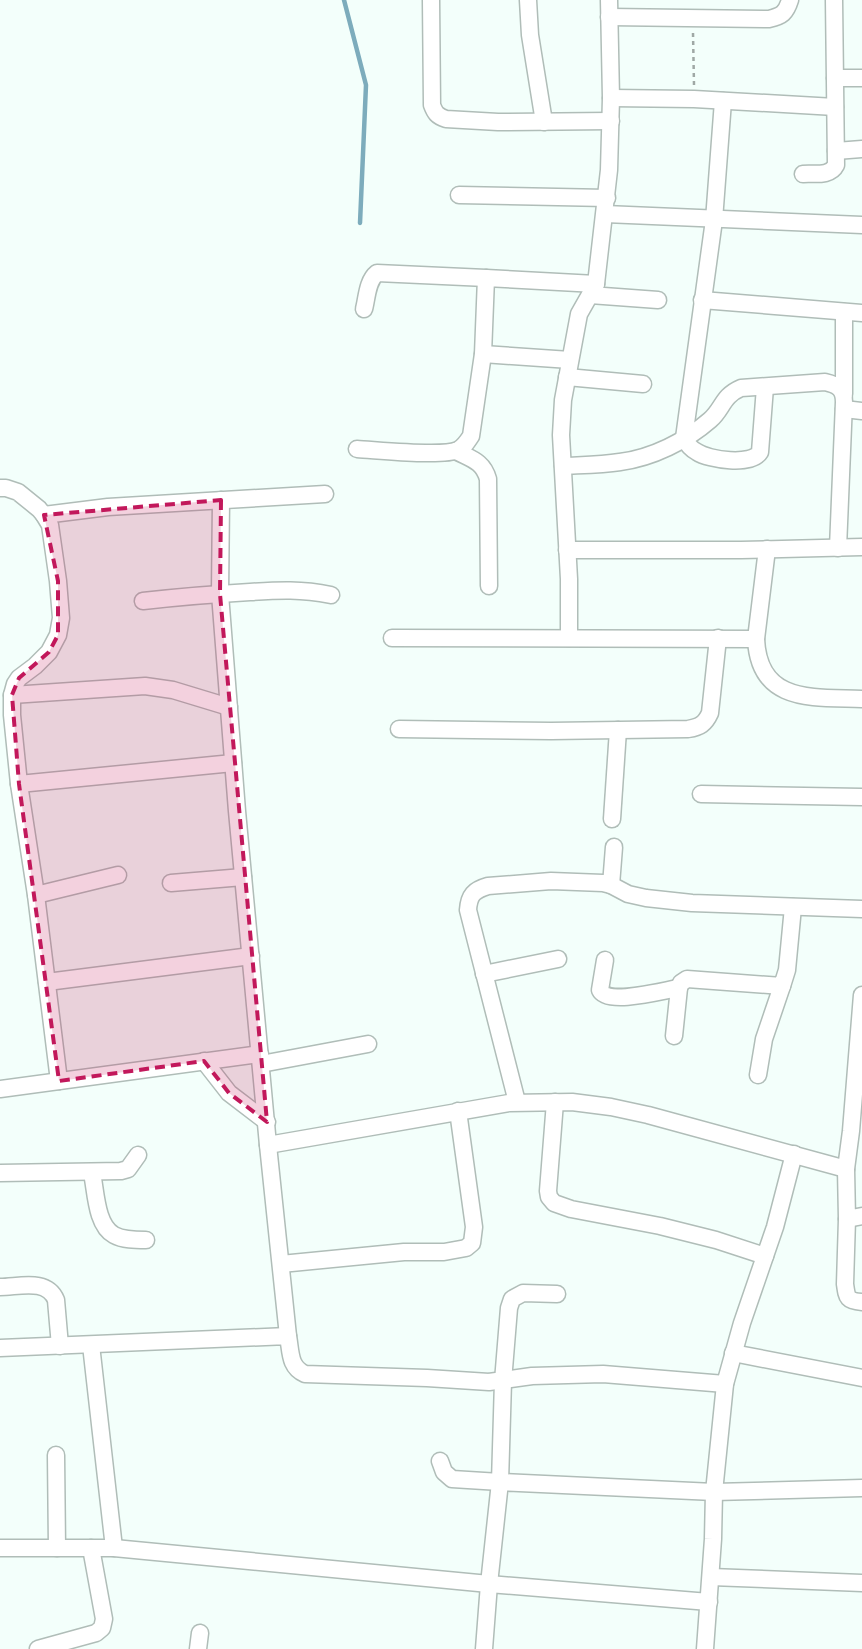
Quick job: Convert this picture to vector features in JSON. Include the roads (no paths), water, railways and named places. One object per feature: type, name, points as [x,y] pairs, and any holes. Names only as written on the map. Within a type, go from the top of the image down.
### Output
[{"type":"street","points":[[431,0],[432,105],[434,112],[439,116],[498,122],[611,121]]},
{"type":"street","points":[[528,0],[530,35],[544,122]]},
{"type":"street","points":[[570,638],[569,580],[561,435],[563,400],[579,314],[593,289],[606,206],[611,121],[609,0]]},
{"type":"street","points":[[609,17],[768,19],[783,15],[787,11],[790,0]]},
{"type":"street","points":[[804,174],[831,172],[836,165],[834,0]]},
{"type":"street","points":[[835,78],[862,78]]},
{"type":"street","points":[[611,98],[694,99],[835,108]]},
{"type":"street","points":[[723,101],[714,220],[684,438],[688,445],[697,452],[714,458],[745,460],[758,455],[760,452],[766,387]]},
{"type":"street","points":[[836,151],[862,149]]},
{"type":"street","points":[[459,195],[606,206],[714,220],[862,225]]},
{"type":"street","points":[[364,310],[372,278],[377,273],[486,278],[593,289],[658,300]]},
{"type":"street","points":[[357,449],[441,453],[456,451],[465,445],[470,436],[483,354],[486,278]]},
{"type":"street","points":[[702,300],[862,313]]},
{"type":"street","points":[[838,548],[844,402],[844,312]]},
{"type":"street","points":[[483,354],[570,360]]},
{"type":"street","points":[[567,377],[643,384]]},
{"type":"street","points":[[563,466],[621,462],[657,452],[684,438],[710,420],[729,394],[741,388],[826,382],[835,384],[840,388],[844,402],[862,411]]},
{"type":"street","points":[[456,451],[480,463],[488,479],[489,586]]},
{"type":"street","points":[[0,488],[18,492],[44,515],[50,525],[58,581],[61,618],[58,636],[49,652],[19,678],[15,684],[12,695],[12,715],[19,784],[36,895],[59,1081]]},
{"type":"street","points":[[44,515],[108,507],[325,494]]},
{"type":"street","points":[[222,500],[220,594],[233,763],[280,1264],[288,1336],[294,1366],[298,1371],[306,1374],[489,1382],[532,1376],[603,1374],[724,1384]]},
{"type":"street","points":[[567,550],[862,547]]},
{"type":"street","points":[[767,549],[756,639],[757,654],[762,670],[778,686],[794,694],[862,699]]},
{"type":"street","points":[[143,601],[292,590],[308,590],[331,595]]},
{"type":"street","points":[[392,638],[756,639]]},
{"type":"street","points":[[398,729],[618,730],[688,729],[698,727],[706,722],[710,713],[718,638]]},
{"type":"street","points":[[12,695],[145,686],[173,690],[229,708]]},
{"type":"street","points":[[612,819],[618,730]]},
{"type":"street","points":[[19,784],[233,763]]},
{"type":"street","points":[[701,794],[862,797]]},
{"type":"street","points":[[611,885],[614,847]]},
{"type":"street","points":[[36,895],[118,875]]},
{"type":"street","points":[[171,884],[243,878]]},
{"type":"street","points":[[507,1103],[484,974],[468,910],[472,893],[479,889],[488,886],[552,880],[603,883],[611,885],[622,892],[646,898],[692,903],[862,909]]},
{"type":"street","points":[[758,1075],[764,1040],[787,970],[793,907]]},
{"type":"street","points":[[47,982],[251,956]]},
{"type":"street","points":[[484,974],[558,959]]},
{"type":"street","points":[[606,960],[600,990],[607,997],[613,998],[679,988]]},
{"type":"street","points":[[674,1036],[679,988],[683,981],[691,978],[782,986]]},
{"type":"street","points":[[862,994],[859,1074],[846,1169],[855,1217],[845,1284],[848,1299],[853,1302],[862,1302]]},
{"type":"street","points":[[0,1089],[204,1061],[261,1059],[368,1044]]},
{"type":"street","points":[[204,1061],[229,1093],[267,1122]]},
{"type":"street","points":[[555,1102],[548,1191],[549,1197],[554,1204],[660,1226],[716,1240],[765,1256]]},
{"type":"street","points":[[268,1145],[507,1103],[555,1102],[611,1106],[846,1169]]},
{"type":"street","points":[[280,1264],[396,1252],[444,1252],[466,1248],[472,1243],[474,1227],[458,1111]]},
{"type":"street","points":[[705,1649],[714,1539],[714,1492],[724,1384],[775,1227],[794,1154]]},
{"type":"street","points":[[0,1173],[92,1173],[121,1171],[128,1169],[138,1155]]},
{"type":"street","points":[[92,1173],[104,1226],[116,1236],[125,1239],[146,1240]]},
{"type":"street","points":[[0,1287],[39,1286],[47,1288],[56,1300],[60,1346]]},
{"type":"street","points":[[484,1649],[500,1482],[503,1381],[509,1308],[512,1299],[523,1293],[556,1294]]},
{"type":"street","points":[[0,1348],[288,1336]]},
{"type":"street","points":[[91,1345],[114,1548]]},
{"type":"street","points":[[733,1353],[862,1378]]},
{"type":"street","points":[[56,1454],[57,1548]]},
{"type":"street","points":[[440,1461],[444,1472],[452,1480],[714,1492],[862,1488]]},
{"type":"street","points":[[0,1548],[114,1548],[489,1584],[709,1602]]},
{"type":"street","points":[[38,1649],[96,1633],[102,1628],[104,1618],[91,1548]]},
{"type":"street","points":[[710,1577],[862,1583]]},
{"type":"waterway","points":[[344,0],[366,85],[360,223]]}]
